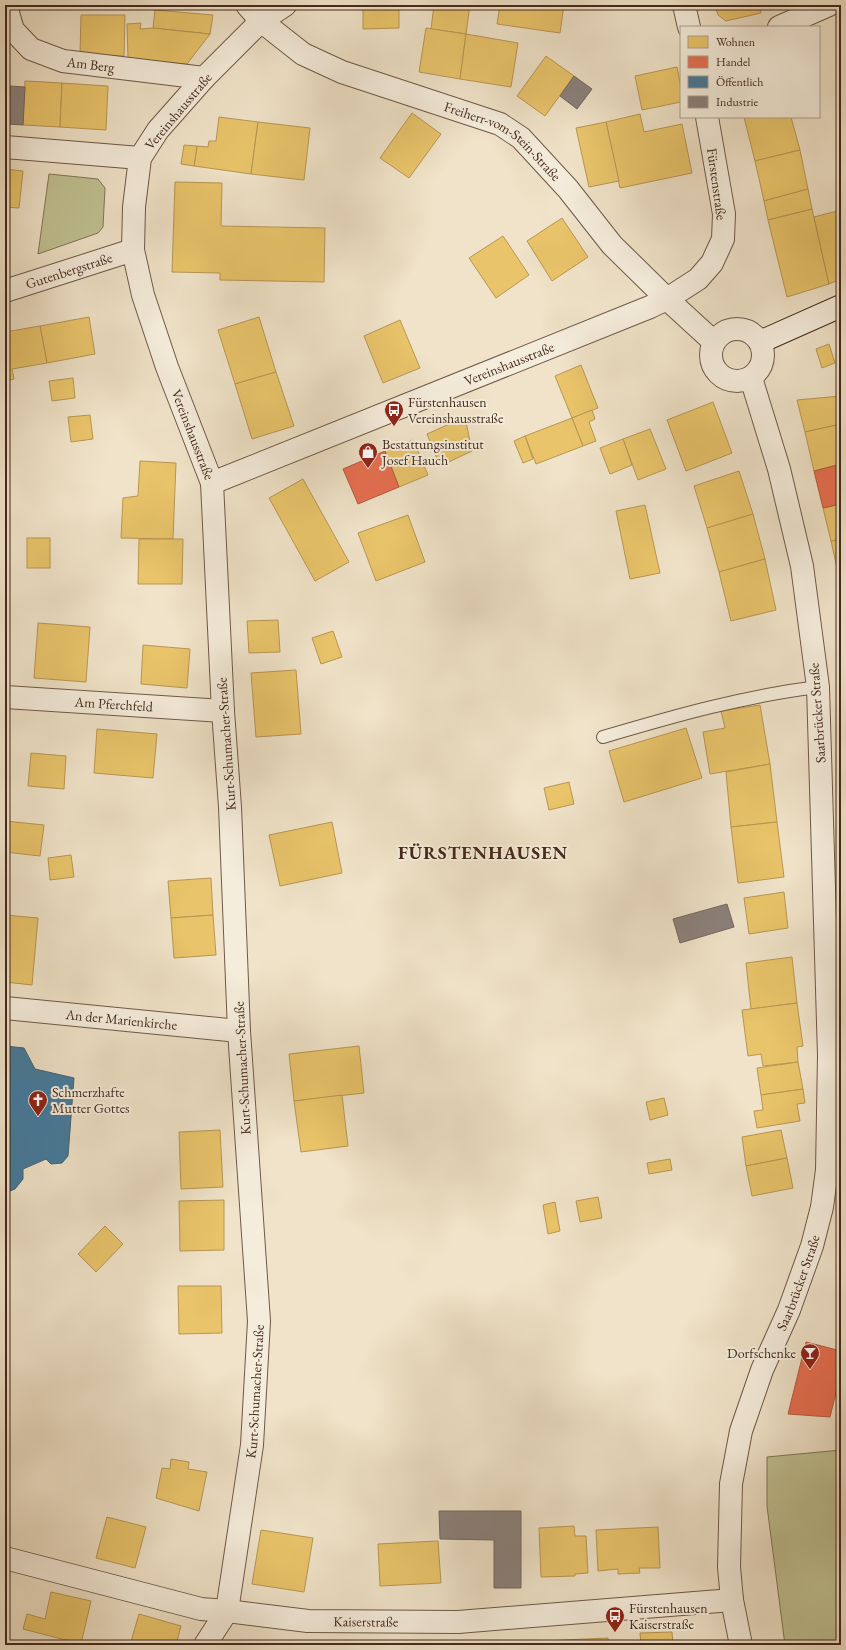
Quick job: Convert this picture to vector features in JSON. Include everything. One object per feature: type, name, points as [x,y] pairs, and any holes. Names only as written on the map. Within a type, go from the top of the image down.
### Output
[{"type":"street","name":"Am Berg","points":[[8,5],[8,13],[12,30],[31,49],[63,61],[204,78]]},
{"type":"street","name":"Vereinshausstraße","points":[[284,5],[254,13],[204,78],[158,130],[140,158],[134,207],[134,250],[145,303],[167,367],[212,483],[667,299]]},
{"type":"street","points":[[684,5],[689,26]]},
{"type":"street","points":[[781,26],[829,5]]},
{"type":"street","name":"Freiherr-vom-Stein-Straße","points":[[254,13],[303,54],[342,72],[477,115],[500,124],[521,138],[568,189],[612,245],[667,299],[714,342]]},
{"type":"street","name":"Fürstenstraße","points":[[667,299],[698,279],[712,263],[723,239],[724,214],[707,118]]},
{"type":"street","points":[[5,147],[140,158]]},
{"type":"street","name":"Gutenbergstraße","points":[[5,291],[134,250]]},
{"type":"street","points":[[760,342],[841,306]]},
{"type":"street","points":[[741,329],[749,331],[760,342],[764,358],[757,372],[751,378],[734,382],[719,375],[713,368],[710,359],[711,350],[714,342],[725,331],[741,329]]},
{"type":"street","name":"Saarbrücker Straße","points":[[741,1645],[732,1600],[729,1555],[731,1484],[744,1425],[762,1370],[789,1310],[812,1246],[822,1207],[827,1170],[835,1056],[818,687],[802,566],[779,469],[751,378]]},
{"type":"street","name":"Kurt-Schumacher-Straße","points":[[205,1645],[227,1610],[252,1445],[259,1321],[239,1031],[230,807],[223,711],[212,483]]},
{"type":"street","name":"Am Pferchfeld","points":[[5,697],[223,711]]},
{"type":"street","name":"An der Marienkirche","points":[[5,1008],[239,1031]]},
{"type":"street","name":"Kaiserstraße","points":[[5,1558],[201,1609],[227,1610],[308,1621],[458,1622],[732,1600]]},
{"type":"lane","points":[[603,737],[684,713],[740,699],[782,691],[818,687]]},
{"type":"green space","points":[[49,174],[98,179],[105,188],[103,227],[98,233],[38,254]]},
{"type":"green space","points":[[841,1450],[841,1645],[785,1645],[767,1506],[767,1457]]},
{"type":"building: Wohnen","points":[[363,5],[399,5],[399,28],[363,29]]},
{"type":"building: Wohnen","points":[[434,5],[470,5],[466,34],[431,29]]},
{"type":"building: Wohnen","points":[[500,5],[564,5],[560,33],[497,24]]},
{"type":"building: Wohnen","points":[[715,5],[760,5],[761,13],[726,21],[718,15]]},
{"type":"building: Wohnen","points":[[155,10],[213,15],[210,34],[153,28]]},
{"type":"building: Wohnen","points":[[81,15],[125,15],[124,56],[80,55]]},
{"type":"building: Wohnen","points":[[141,23],[140,29],[153,28],[210,34],[187,64],[128,59],[127,24]]},
{"type":"building: Wohnen","points":[[426,28],[466,34],[460,79],[419,72]]},
{"type":"building: Wohnen","points":[[466,34],[518,43],[511,87],[460,79]]},
{"type":"building: Wohnen","points":[[546,56],[574,76],[545,116],[517,96]]},
{"type":"building: Wohnen","points":[[677,67],[680,82],[680,102],[642,110],[635,76]]},
{"type":"building: Wohnen","points":[[25,81],[62,83],[60,127],[23,125]]},
{"type":"building: Wohnen","points":[[62,83],[108,86],[106,130],[60,127]]},
{"type":"building: Wohnen","points":[[412,113],[441,134],[409,178],[380,158]]},
{"type":"building: Wohnen","points":[[640,114],[644,132],[682,124],[692,173],[620,188],[606,122]]},
{"type":"building: Wohnen","points":[[219,117],[258,122],[251,174],[194,166],[197,146],[208,147],[209,141],[216,141]]},
{"type":"building: Wohnen","points":[[744,118],[791,118],[800,150],[755,161]]},
{"type":"building: Wohnen","points":[[258,122],[310,128],[304,180],[251,174]]},
{"type":"building: Wohnen","points":[[606,122],[619,181],[589,187],[576,128]]},
{"type":"building: Wohnen","points":[[184,145],[197,146],[194,166],[181,164]]},
{"type":"building: Wohnen","points":[[800,150],[808,189],[764,201],[755,161]]},
{"type":"building: Wohnen","points":[[5,169],[23,171],[19,208],[5,207]]},
{"type":"building: Wohnen","points":[[175,182],[222,183],[221,226],[325,228],[324,282],[220,280],[220,273],[172,272]]},
{"type":"building: Wohnen","points":[[808,189],[812,209],[768,220],[764,201]]},
{"type":"building: Wohnen","points":[[812,209],[829,284],[787,297],[768,220]]},
{"type":"building: Wohnen","points":[[841,210],[841,279],[829,284],[814,217]]},
{"type":"building: Wohnen","points":[[562,218],[588,257],[552,281],[527,241]]},
{"type":"building: Wohnen","points":[[503,236],[529,275],[496,298],[469,258]]},
{"type":"building: Wohnen","points":[[89,317],[95,354],[47,363],[40,326]]},
{"type":"building: Wohnen","points":[[259,317],[276,372],[235,384],[218,330]]},
{"type":"building: Wohnen","points":[[400,320],[420,368],[383,383],[364,336]]},
{"type":"building: Wohnen","points":[[40,326],[47,363],[12,369],[14,379],[5,381],[5,332]]},
{"type":"building: Wohnen","points":[[829,344],[835,363],[822,368],[816,349]]},
{"type":"building: Wohnen","points":[[581,365],[598,408],[572,418],[555,376]]},
{"type":"building: Wohnen","points":[[276,372],[294,426],[252,439],[235,384]]},
{"type":"building: Wohnen","points":[[73,378],[75,398],[52,401],[49,381]]},
{"type":"building: Wohnen","points":[[841,396],[841,424],[805,432],[797,400]]},
{"type":"building: Wohnen","points":[[713,402],[732,453],[686,471],[667,420]]},
{"type":"building: Wohnen","points":[[592,410],[595,419],[589,422],[596,441],[583,446],[572,418]]},
{"type":"building: Wohnen","points":[[90,415],[93,439],[71,442],[68,417]]},
{"type":"building: Wohnen","points":[[465,417],[472,451],[440,466],[427,434]]},
{"type":"building: Wohnen","points":[[572,418],[583,446],[536,464],[525,436]]},
{"type":"building: Wohnen","points":[[841,424],[841,464],[814,471],[805,432]]},
{"type":"building: Wohnen","points":[[650,429],[666,469],[638,480],[623,439]]},
{"type":"building: Wohnen","points":[[525,436],[533,459],[523,463],[514,441]]},
{"type":"building: Wohnen","points":[[623,439],[632,465],[610,474],[600,448]]},
{"type":"building: Wohnen","points":[[413,440],[428,475],[399,487],[385,451]]},
{"type":"building: Wohnen","points":[[140,461],[176,463],[173,539],[121,538],[123,498],[138,496]]},
{"type":"building: Wohnen","points":[[739,471],[753,514],[707,528],[694,486]]},
{"type":"building: Wohnen","points":[[303,479],[349,562],[315,581],[269,498]]},
{"type":"building: Wohnen","points":[[841,504],[841,539],[831,541],[823,508]]},
{"type":"building: Wohnen","points":[[645,505],[660,573],[630,579],[616,511]]},
{"type":"building: Wohnen","points":[[753,514],[765,559],[719,572],[707,528]]},
{"type":"building: Wohnen","points":[[408,515],[425,562],[376,581],[358,533]]},
{"type":"building: Wohnen","points":[[27,538],[50,538],[50,568],[27,568]]},
{"type":"building: Wohnen","points":[[139,539],[183,539],[182,584],[138,584]]},
{"type":"building: Wohnen","points":[[841,539],[841,577],[839,577],[831,541]]},
{"type":"building: Wohnen","points":[[765,559],[776,610],[731,621],[719,572]]},
{"type":"building: Wohnen","points":[[278,620],[280,652],[249,653],[247,621]]},
{"type":"building: Wohnen","points":[[38,623],[90,627],[86,682],[34,678]]},
{"type":"building: Wohnen","points":[[333,631],[342,657],[321,664],[312,638]]},
{"type":"building: Wohnen","points":[[143,645],[190,649],[187,688],[141,684]]},
{"type":"building: Wohnen","points":[[296,670],[301,734],[256,737],[251,673]]},
{"type":"building: Wohnen","points":[[760,705],[770,764],[710,774],[703,732],[725,728],[721,711]]},
{"type":"building: Wohnen","points":[[686,728],[702,778],[624,802],[609,751]]},
{"type":"building: Wohnen","points":[[97,729],[157,734],[153,778],[94,773]]},
{"type":"building: Wohnen","points":[[31,753],[66,756],[64,789],[28,786]]},
{"type":"building: Wohnen","points":[[770,764],[777,822],[731,827],[726,772]]},
{"type":"building: Wohnen","points":[[569,782],[574,804],[549,810],[544,788]]},
{"type":"building: Wohnen","points":[[5,821],[44,825],[40,856],[5,852]]},
{"type":"building: Wohnen","points":[[332,822],[342,873],[280,886],[269,835]]},
{"type":"building: Wohnen","points":[[777,822],[784,877],[738,883],[731,827]]},
{"type":"building: Wohnen","points":[[71,855],[74,877],[50,880],[48,858]]},
{"type":"building: Wohnen","points":[[211,878],[213,915],[171,918],[168,881]]},
{"type":"building: Wohnen","points":[[784,892],[788,928],[749,934],[744,898]]},
{"type":"building: Wohnen","points":[[5,915],[38,918],[32,985],[5,982]]},
{"type":"building: Wohnen","points":[[213,915],[216,955],[174,958],[171,918]]},
{"type":"building: Wohnen","points":[[792,957],[797,1003],[751,1009],[746,963]]},
{"type":"building: Wohnen","points":[[797,1003],[803,1046],[797,1047],[798,1062],[763,1066],[761,1054],[748,1056],[742,1010]]},
{"type":"building: Wohnen","points":[[359,1046],[364,1093],[294,1101],[289,1054]]},
{"type":"building: Wohnen","points":[[798,1062],[803,1089],[761,1095],[757,1068]]},
{"type":"building: Wohnen","points":[[803,1089],[805,1103],[797,1104],[800,1121],[757,1128],[754,1111],[763,1110],[761,1095]]},
{"type":"building: Wohnen","points":[[342,1095],[348,1146],[301,1152],[294,1101]]},
{"type":"building: Wohnen","points":[[664,1098],[668,1115],[650,1120],[646,1102]]},
{"type":"building: Wohnen","points":[[220,1130],[223,1187],[181,1189],[179,1132]]},
{"type":"building: Wohnen","points":[[781,1130],[787,1158],[746,1166],[742,1137]]},
{"type":"building: Wohnen","points":[[787,1158],[793,1188],[752,1196],[746,1166]]},
{"type":"building: Wohnen","points":[[670,1159],[672,1170],[649,1174],[647,1163]]},
{"type":"building: Wohnen","points":[[598,1197],[602,1218],[580,1222],[576,1201]]},
{"type":"building: Wohnen","points":[[224,1200],[224,1250],[180,1251],[179,1201]]},
{"type":"building: Wohnen","points":[[555,1202],[560,1231],[548,1234],[543,1205]]},
{"type":"building: Wohnen","points":[[105,1226],[123,1244],[96,1272],[78,1254]]},
{"type":"building: Wohnen","points":[[178,1286],[221,1286],[222,1333],[179,1334]]},
{"type":"building: Wohnen","points":[[171,1459],[189,1462],[188,1469],[207,1472],[199,1511],[156,1498],[162,1468],[170,1469]]},
{"type":"building: Wohnen","points":[[107,1517],[146,1527],[135,1568],[96,1558]]},
{"type":"building: Wohnen","points":[[574,1526],[575,1536],[586,1536],[588,1573],[575,1574],[575,1576],[541,1577],[539,1528]]},
{"type":"building: Wohnen","points":[[658,1527],[660,1568],[639,1568],[640,1573],[618,1574],[618,1569],[598,1571],[596,1530]]},
{"type":"building: Wohnen","points":[[261,1530],[313,1538],[304,1592],[252,1584]]},
{"type":"building: Wohnen","points":[[438,1541],[441,1583],[380,1586],[378,1544]]},
{"type":"building: Wohnen","points":[[51,1592],[91,1601],[81,1644],[23,1629],[27,1614],[45,1619]]},
{"type":"building: Wohnen","points":[[139,1614],[181,1626],[176,1645],[130,1645]]},
{"type":"building: Wohnen","points":[[672,1632],[673,1645],[641,1645],[640,1633]]},
{"type":"building: Wohnen","points":[[608,1638],[609,1645],[563,1645],[563,1640]]},
{"type":"building: Wohnen","points":[[563,1640],[563,1645],[537,1645],[537,1642]]},
{"type":"building: Wohnen","points":[[537,1642],[537,1645],[499,1645],[499,1643]]},
{"type":"building: Handel","points":[[385,451],[399,487],[358,504],[343,469]]},
{"type":"building: Handel","points":[[841,464],[841,504],[823,508],[814,471]]},
{"type":"building: Handel","points":[[806,1342],[841,1351],[841,1372],[830,1417],[788,1414]]},
{"type":"building: Öffentlich","name":"Schmerzhafte Mutter Gottes","points":[[5,1046],[24,1048],[35,1069],[74,1078],[68,1156],[62,1163],[51,1164],[46,1159],[23,1169],[23,1179],[15,1189],[5,1193]]},
{"type":"building: Industrie","points":[[574,76],[592,89],[577,109],[560,96]]},
{"type":"building: Industrie","points":[[10,86],[25,87],[23,125],[7,124]]},
{"type":"building: Industrie","points":[[727,904],[734,927],[680,943],[673,919]]},
{"type":"building: Industrie","points":[[439,1511],[521,1511],[521,1588],[494,1588],[494,1540],[440,1539]]},
{"type":"place","name":"Fürstenhausen Vereinshausstraße","points":[[394,427]]},
{"type":"place","name":"Bestattungsinstitut Josef Hauch","points":[[368,469]]},
{"type":"place","name":"Schmerzhafte Mutter Gottes","points":[[38,1117]]},
{"type":"place","name":"Dorfschenke","points":[[810,1370]]},
{"type":"place","name":"Fürstenhausen Kaiserstraße","points":[[615,1633]]},
{"type":"district","name":"FÜRSTENHAUSEN","points":[[483,852]]}]
